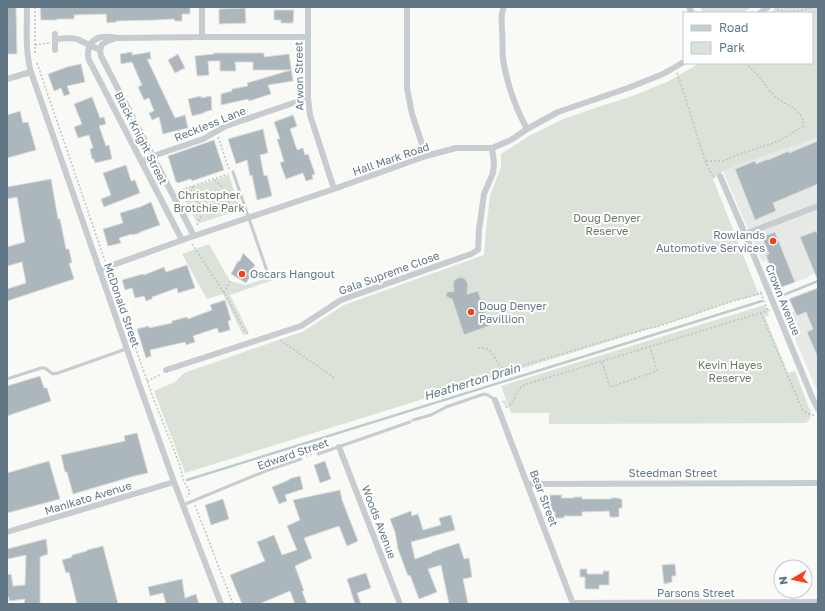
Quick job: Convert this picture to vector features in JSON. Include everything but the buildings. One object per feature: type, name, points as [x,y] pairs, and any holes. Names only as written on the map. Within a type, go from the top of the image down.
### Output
[{"type":"street","name":"McDonald Street","points":[[27,7],[28,63],[126,349],[220,604]]},
{"type":"street","points":[[202,7],[202,37]]},
{"type":"street","name":"Arwon Street","points":[[308,7],[308,98],[310,115],[334,189]]},
{"type":"street","points":[[407,7],[407,88],[412,114],[426,156]]},
{"type":"street","points":[[504,7],[502,16],[503,57],[506,77],[520,117],[527,129]]},
{"type":"street","points":[[90,45],[95,40],[102,37],[308,37]]},
{"type":"street","points":[[55,50],[55,39],[73,38],[83,41],[100,50],[104,43],[118,38]]},
{"type":"street","name":"Black Knight Street","points":[[90,45],[88,53],[89,60],[142,162],[188,238]]},
{"type":"street","name":"Black Knight Street","points":[[100,50],[102,57],[172,193],[188,238]]},
{"type":"street","name":"Hall Mark Road","points":[[99,270],[426,156],[456,148],[492,148],[511,140],[527,129],[558,112],[628,88],[663,74],[683,63]]},
{"type":"street","points":[[7,79],[31,72]]},
{"type":"street","name":"Reckless Lane","points":[[142,162],[153,156],[203,139],[226,126],[308,98]]},
{"type":"street","name":"Gala Supreme Close","points":[[166,370],[301,326],[341,300],[471,254],[478,250],[484,194],[494,168],[492,148]]},
{"type":"street","name":"Crown Avenue","points":[[720,176],[818,409]]},
{"type":"street","points":[[745,234],[818,206]]},
{"type":"street","name":"Bear Street","points":[[496,402],[573,604]]},
{"type":"street","name":"Woods Avenue","points":[[339,447],[400,604]]},
{"type":"street","name":"Manikato Avenue","points":[[7,532],[174,482]]},
{"type":"street","name":"Steedman Street","points":[[527,484],[818,483]]},
{"type":"street","name":"Parsons Street","points":[[573,604],[818,602]]},
{"type":"lane","points":[[233,172],[268,274]]},
{"type":"lane","points":[[7,379],[41,368],[45,368],[53,374],[126,349]]},
{"type":"lane","points":[[414,420],[431,415],[449,406],[484,394],[488,395],[496,402]]},
{"type":"lane","name":"Edward Street","points":[[318,454],[410,422]]},
{"type":"lane","name":"Edward Street","points":[[183,506],[257,476],[268,470],[301,459]]},
{"type":"path","points":[[35,7],[35,59],[147,381],[180,466],[184,482],[190,492],[233,604]]},
{"type":"path","points":[[774,7],[777,10],[794,12],[814,7]]},
{"type":"path","points":[[36,45],[55,39]]},
{"type":"path","points":[[705,161],[723,161],[779,141],[804,126],[802,117],[794,108],[779,100],[757,74],[747,65]]},
{"type":"path","points":[[675,67],[705,161],[714,180]]},
{"type":"path","points":[[172,193],[231,173],[216,131]]},
{"type":"path","points":[[193,186],[192,195],[195,199],[210,212],[215,213],[227,205],[231,200],[230,196],[214,179]]},
{"type":"path","points":[[197,225],[204,206]]},
{"type":"path","points":[[188,238],[224,292],[245,332],[257,341]]},
{"type":"path","points":[[224,292],[230,281]]},
{"type":"path","points":[[758,286],[768,311]]},
{"type":"path","points":[[478,348],[484,348],[492,352],[501,367],[505,370],[511,369],[656,327],[761,293]]},
{"type":"path","points":[[496,402],[505,401],[506,407],[512,403],[520,387],[524,385],[775,308]]},
{"type":"path","points":[[761,313],[802,409],[810,415],[818,414]]},
{"type":"path","points":[[274,336],[336,379]]},
{"type":"path","points":[[602,361],[610,387],[657,371],[650,346]]},
{"type":"path","points":[[147,381],[166,370]]},
{"type":"path","name":"Edward Street","points":[[301,459],[317,452],[318,454]]},
{"type":"path","points":[[183,506],[190,492]]},
{"type":"shaded area","points":[[818,137],[818,271],[806,278],[779,288],[770,265],[768,265],[766,260],[762,262],[723,171]]},
{"type":"shaded area","points":[[818,288],[818,393],[785,315],[794,311],[789,299]]},
{"type":"green space","points":[[700,7],[751,7],[745,12],[702,12]]},
{"type":"green space","name":"Doug Denyer Reserve","points":[[776,7],[818,7],[818,137],[723,171],[713,179],[759,295],[730,302],[688,317],[185,473],[154,391],[175,382],[184,373],[304,331],[344,305],[484,255],[490,196],[501,167],[501,154],[529,136],[561,120],[630,97],[667,82],[698,64],[813,64],[813,12],[771,12]]},
{"type":"green space","name":"Christopher Brotchie Park","points":[[229,175],[240,210],[200,223],[196,221],[180,191]]},
{"type":"green space","points":[[209,244],[230,281],[246,285],[275,275],[276,279],[230,295],[249,333],[243,335],[223,294],[207,299],[182,254]]},
{"type":"green space","name":"Kevin Hayes Reserve","points":[[765,305],[769,315],[765,317],[788,373],[795,371],[811,413],[810,419],[806,423],[549,424],[549,413],[511,413],[501,386]]},
{"type":"waterway","name":"Heatherton Drain","points":[[781,296],[818,281]]},
{"type":"waterway","name":"Heatherton Drain","points":[[187,480],[762,301]]},
{"type":"place","name":"Rowlands Automotive Services","points":[[773,241]]},
{"type":"place","name":"Oscars Hangout","points":[[242,274]]},
{"type":"place","name":"Doug Denyer Pavillion","points":[[471,312]]}]
